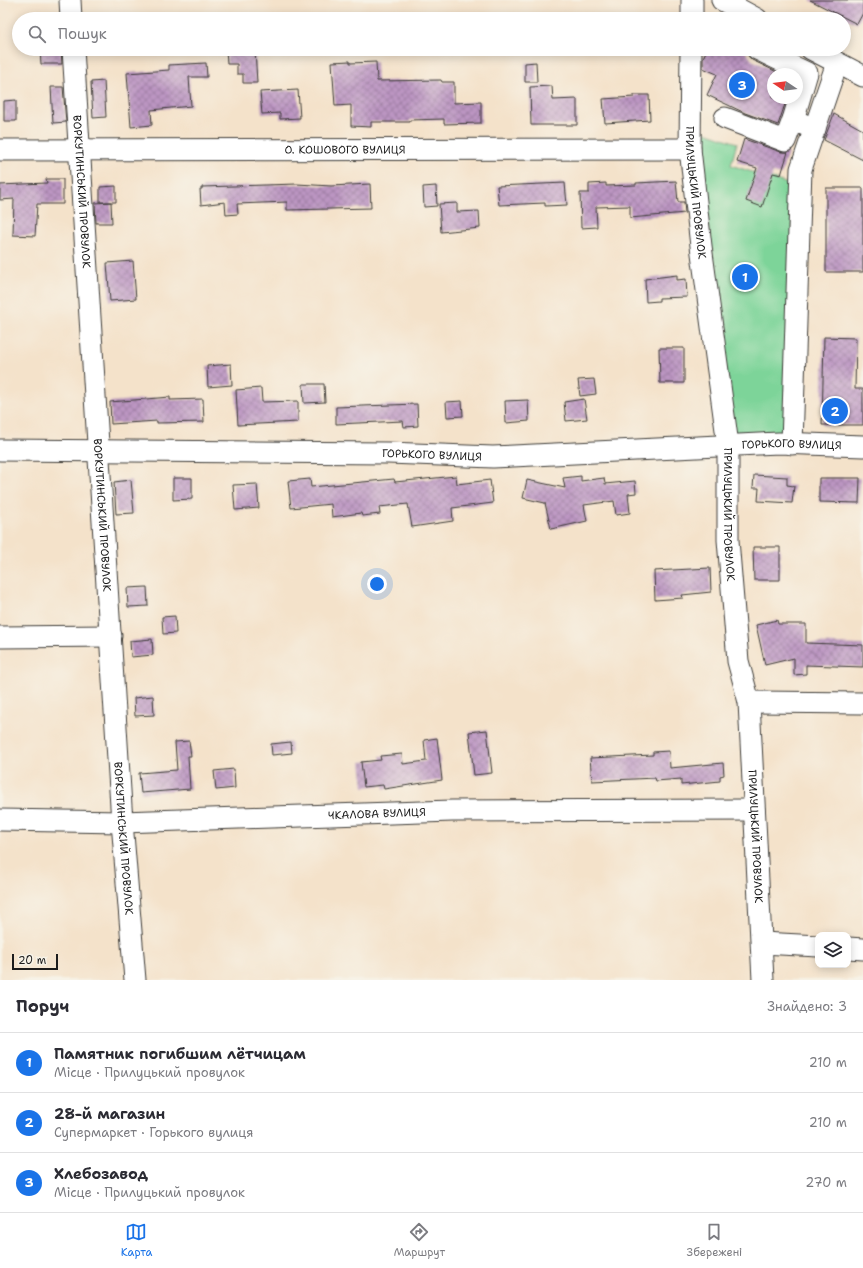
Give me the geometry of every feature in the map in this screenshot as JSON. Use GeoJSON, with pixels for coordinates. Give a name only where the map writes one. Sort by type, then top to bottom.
{"type":"FeatureCollection","features":[{"type":"Feature","properties":{"kind":"street"},"geometry":{"type":"LineString","coordinates":[[70,0],[71,12]]}},
{"type":"Feature","properties":{"kind":"street"},"geometry":{"type":"LineString","coordinates":[[692,0],[692,12]]}},
{"type":"Feature","properties":{"kind":"street"},"geometry":{"type":"LineString","coordinates":[[722,0],[744,12]]}},
{"type":"Feature","properties":{"kind":"street","name":"ВОРКУТИНСЬКИЙ ПРОВУЛОК"},"geometry":{"type":"LineString","coordinates":[[73,56],[78,151],[100,452],[122,822],[135,980]]}},
{"type":"Feature","properties":{"kind":"street","name":"ПРИЛУЦЬКИЙ ПРОВУЛОК"},"geometry":{"type":"LineString","coordinates":[[691,56],[690,149],[701,246],[728,445],[728,540],[738,661],[749,702],[763,980]]}},
{"type":"Feature","properties":{"kind":"street"},"geometry":{"type":"LineString","coordinates":[[725,118],[784,141],[793,120],[806,73],[771,56]]}},
{"type":"Feature","properties":{"kind":"street"},"geometry":{"type":"LineString","coordinates":[[824,56],[863,76]]}},
{"type":"Feature","properties":{"kind":"street"},"geometry":{"type":"LineString","coordinates":[[792,444],[801,169],[837,63]]}},
{"type":"Feature","properties":{"kind":"street"},"geometry":{"type":"LineString","coordinates":[[793,120],[815,129]]}},
{"type":"Feature","properties":{"kind":"street","name":"О. КОШОВОГО ВУЛИЦЯ"},"geometry":{"type":"LineString","coordinates":[[0,150],[690,149]]}},
{"type":"Feature","properties":{"kind":"street","name":"ГОРЬКОГО ВУЛИЦЯ"},"geometry":{"type":"LineString","coordinates":[[0,450],[100,452],[388,453],[494,457],[728,445],[792,444],[863,446]]}},
{"type":"Feature","properties":{"kind":"street"},"geometry":{"type":"LineString","coordinates":[[0,637],[111,636]]}},
{"type":"Feature","properties":{"kind":"street"},"geometry":{"type":"LineString","coordinates":[[749,702],[863,703]]}},
{"type":"Feature","properties":{"kind":"street","name":"ЧКАЛОВА ВУЛИЦЯ"},"geometry":{"type":"LineString","coordinates":[[0,820],[122,822],[452,811],[754,810]]}},
{"type":"Feature","properties":{"kind":"street"},"geometry":{"type":"LineString","coordinates":[[762,943],[815,946]]}},
{"type":"Feature","properties":{"kind":"street"},"geometry":{"type":"LineString","coordinates":[[851,948],[863,949]]}},
{"type":"Feature","properties":{"kind":"green space"},"geometry":{"type":"Polygon","coordinates":[[[697,129],[737,143],[731,165],[794,186],[787,434],[733,433],[697,129]]]}},
{"type":"Feature","properties":{"kind":"building"},"geometry":{"type":"Polygon","coordinates":[[[810,0],[863,0],[863,13],[857,24],[851,21],[851,12],[834,12],[810,0]]]}},
{"type":"Feature","properties":{"kind":"building"},"geometry":{"type":"Polygon","coordinates":[[[40,56],[61,56],[62,64],[41,64],[40,56]]]}},
{"type":"Feature","properties":{"kind":"building"},"geometry":{"type":"Polygon","coordinates":[[[226,56],[255,56],[257,83],[243,83],[243,74],[237,74],[237,64],[227,64],[226,56]]]}},
{"type":"Feature","properties":{"kind":"building"},"geometry":{"type":"Polygon","coordinates":[[[704,56],[749,56],[752,60],[769,68],[767,68],[767,104],[785,104],[778,125],[745,113],[707,95],[717,74],[703,68],[704,56]]]}},
{"type":"Feature","properties":{"kind":"building"},"geometry":{"type":"Polygon","coordinates":[[[350,61],[350,63],[376,62],[377,81],[441,80],[442,82],[454,82],[454,103],[481,102],[481,123],[444,124],[444,119],[410,120],[410,122],[371,122],[371,127],[351,126],[351,105],[335,106],[332,62],[350,61]]]}},
{"type":"Feature","properties":{"kind":"building"},"geometry":{"type":"Polygon","coordinates":[[[536,62],[537,82],[525,82],[525,63],[536,62]]]}},
{"type":"Feature","properties":{"kind":"building"},"geometry":{"type":"Polygon","coordinates":[[[206,63],[207,77],[189,77],[191,106],[151,110],[152,125],[131,127],[127,73],[169,70],[169,65],[206,63]]]}},
{"type":"Feature","properties":{"kind":"building"},"geometry":{"type":"Polygon","coordinates":[[[104,81],[106,117],[93,118],[91,82],[104,81]]]}},
{"type":"Feature","properties":{"kind":"building"},"geometry":{"type":"Polygon","coordinates":[[[552,86],[553,100],[577,99],[577,125],[531,125],[530,87],[552,86]]]}},
{"type":"Feature","properties":{"kind":"building"},"geometry":{"type":"Polygon","coordinates":[[[51,87],[63,87],[66,122],[53,123],[51,87]]]}},
{"type":"Feature","properties":{"kind":"building"},"geometry":{"type":"Polygon","coordinates":[[[298,90],[300,118],[280,119],[280,113],[262,114],[260,92],[298,90]]]}},
{"type":"Feature","properties":{"kind":"building"},"geometry":{"type":"Polygon","coordinates":[[[634,95],[649,95],[650,120],[605,123],[603,99],[634,97],[634,95]]]}},
{"type":"Feature","properties":{"kind":"building"},"geometry":{"type":"Polygon","coordinates":[[[16,100],[16,121],[4,121],[4,101],[16,100]]]}},
{"type":"Feature","properties":{"kind":"building"},"geometry":{"type":"Polygon","coordinates":[[[834,114],[863,130],[863,160],[824,140],[834,114]]]}},
{"type":"Feature","properties":{"kind":"building"},"geometry":{"type":"Polygon","coordinates":[[[744,139],[781,152],[788,152],[781,175],[773,173],[762,207],[746,201],[757,168],[737,162],[744,139]]]}},
{"type":"Feature","properties":{"kind":"building"},"geometry":{"type":"Polygon","coordinates":[[[46,179],[63,179],[63,204],[37,204],[35,236],[13,235],[14,199],[0,200],[0,185],[47,183],[46,179]]]}},
{"type":"Feature","properties":{"kind":"building"},"geometry":{"type":"Polygon","coordinates":[[[676,181],[678,202],[684,202],[685,213],[630,218],[630,206],[596,207],[597,227],[581,228],[580,193],[589,193],[589,184],[606,183],[606,186],[636,185],[636,183],[676,181]]]}},
{"type":"Feature","properties":{"kind":"building"},"geometry":{"type":"Polygon","coordinates":[[[565,183],[567,205],[545,206],[545,203],[499,205],[497,186],[565,183]]]}},
{"type":"Feature","properties":{"kind":"building"},"geometry":{"type":"Polygon","coordinates":[[[297,184],[331,186],[370,184],[371,208],[287,210],[287,202],[237,204],[238,214],[226,215],[225,202],[201,205],[200,189],[202,189],[202,187],[297,184]]]}},
{"type":"Feature","properties":{"kind":"building"},"geometry":{"type":"Polygon","coordinates":[[[116,186],[116,202],[100,202],[100,187],[116,186]]]}},
{"type":"Feature","properties":{"kind":"building"},"geometry":{"type":"Polygon","coordinates":[[[436,186],[437,206],[424,207],[423,187],[436,186]]]}},
{"type":"Feature","properties":{"kind":"building"},"geometry":{"type":"Polygon","coordinates":[[[826,188],[863,188],[863,272],[826,272],[826,188]]]}},
{"type":"Feature","properties":{"kind":"building"},"geometry":{"type":"Polygon","coordinates":[[[111,202],[112,223],[96,223],[95,203],[111,202]]]}},
{"type":"Feature","properties":{"kind":"building"},"geometry":{"type":"Polygon","coordinates":[[[457,203],[457,212],[479,211],[480,228],[441,232],[439,204],[457,203]]]}},
{"type":"Feature","properties":{"kind":"building"},"geometry":{"type":"Polygon","coordinates":[[[133,261],[136,299],[110,301],[107,263],[133,261]]]}},
{"type":"Feature","properties":{"kind":"building"},"geometry":{"type":"Polygon","coordinates":[[[677,275],[677,280],[686,279],[687,297],[659,298],[659,301],[646,302],[645,279],[677,275]]]}},
{"type":"Feature","properties":{"kind":"building"},"geometry":{"type":"Polygon","coordinates":[[[824,337],[856,338],[855,389],[863,389],[863,425],[822,425],[824,337]]]}},
{"type":"Feature","properties":{"kind":"building"},"geometry":{"type":"Polygon","coordinates":[[[659,348],[684,348],[684,383],[660,383],[659,348]]]}},
{"type":"Feature","properties":{"kind":"building"},"geometry":{"type":"Polygon","coordinates":[[[231,364],[232,385],[208,387],[207,366],[231,364]]]}},
{"type":"Feature","properties":{"kind":"building"},"geometry":{"type":"Polygon","coordinates":[[[594,379],[596,394],[580,396],[578,380],[594,379]]]}},
{"type":"Feature","properties":{"kind":"building"},"geometry":{"type":"Polygon","coordinates":[[[303,384],[324,384],[325,402],[304,403],[303,384]]]}},
{"type":"Feature","properties":{"kind":"building"},"geometry":{"type":"Polygon","coordinates":[[[261,388],[262,402],[298,401],[298,422],[238,425],[236,390],[261,388]]]}},
{"type":"Feature","properties":{"kind":"building"},"geometry":{"type":"Polygon","coordinates":[[[170,397],[170,400],[203,399],[204,422],[157,423],[157,421],[111,424],[110,402],[170,397]]]}},
{"type":"Feature","properties":{"kind":"building"},"geometry":{"type":"Polygon","coordinates":[[[584,399],[587,419],[566,421],[564,402],[584,399]]]}},
{"type":"Feature","properties":{"kind":"building"},"geometry":{"type":"Polygon","coordinates":[[[528,400],[529,421],[506,423],[505,401],[528,400]]]}},
{"type":"Feature","properties":{"kind":"building"},"geometry":{"type":"Polygon","coordinates":[[[462,401],[463,416],[447,417],[446,402],[462,401]]]}},
{"type":"Feature","properties":{"kind":"building"},"geometry":{"type":"Polygon","coordinates":[[[417,404],[418,426],[404,427],[403,421],[336,424],[336,407],[417,404]]]}},
{"type":"Feature","properties":{"kind":"building"},"geometry":{"type":"Polygon","coordinates":[[[754,475],[787,477],[787,485],[794,486],[792,503],[758,501],[759,488],[753,488],[754,475]]]}},
{"type":"Feature","properties":{"kind":"building"},"geometry":{"type":"Polygon","coordinates":[[[456,476],[457,484],[490,480],[493,503],[452,508],[453,521],[412,527],[408,504],[379,507],[380,514],[362,516],[361,513],[332,517],[331,504],[291,508],[288,481],[310,479],[311,487],[394,479],[395,482],[456,476]]]}},
{"type":"Feature","properties":{"kind":"building"},"geometry":{"type":"Polygon","coordinates":[[[581,476],[581,481],[604,478],[605,484],[635,481],[636,493],[628,494],[630,513],[616,515],[614,501],[584,505],[587,521],[551,529],[545,503],[523,498],[527,480],[565,488],[563,478],[581,476]]]}},
{"type":"Feature","properties":{"kind":"building"},"geometry":{"type":"Polygon","coordinates":[[[173,478],[192,478],[192,499],[173,500],[173,478]]]}},
{"type":"Feature","properties":{"kind":"building"},"geometry":{"type":"Polygon","coordinates":[[[819,478],[860,478],[859,503],[819,502],[819,478]]]}},
{"type":"Feature","properties":{"kind":"building"},"geometry":{"type":"Polygon","coordinates":[[[131,480],[134,513],[116,514],[114,482],[131,480]]]}},
{"type":"Feature","properties":{"kind":"building"},"geometry":{"type":"Polygon","coordinates":[[[257,484],[259,508],[235,510],[233,485],[257,484]]]}},
{"type":"Feature","properties":{"kind":"building"},"geometry":{"type":"Polygon","coordinates":[[[753,547],[780,547],[780,580],[754,580],[753,547]]]}},
{"type":"Feature","properties":{"kind":"building"},"geometry":{"type":"Polygon","coordinates":[[[710,568],[711,592],[682,595],[683,598],[655,600],[654,571],[710,568]]]}},
{"type":"Feature","properties":{"kind":"building"},"geometry":{"type":"Polygon","coordinates":[[[147,587],[148,606],[128,607],[127,588],[147,587]]]}},
{"type":"Feature","properties":{"kind":"building"},"geometry":{"type":"Polygon","coordinates":[[[175,616],[176,633],[163,634],[162,617],[175,616]]]}},
{"type":"Feature","properties":{"kind":"building"},"geometry":{"type":"Polygon","coordinates":[[[777,620],[778,624],[806,624],[806,643],[863,645],[863,667],[806,665],[806,674],[794,675],[794,658],[765,665],[756,625],[777,620]]]}},
{"type":"Feature","properties":{"kind":"building"},"geometry":{"type":"Polygon","coordinates":[[[152,639],[153,655],[131,657],[130,641],[152,639]]]}},
{"type":"Feature","properties":{"kind":"building"},"geometry":{"type":"Polygon","coordinates":[[[153,696],[154,715],[135,716],[134,698],[153,696]]]}},
{"type":"Feature","properties":{"kind":"building"},"geometry":{"type":"Polygon","coordinates":[[[487,730],[492,773],[474,775],[469,732],[487,730]]]}},
{"type":"Feature","properties":{"kind":"building"},"geometry":{"type":"Polygon","coordinates":[[[437,738],[442,780],[384,789],[383,785],[364,787],[361,762],[381,760],[380,756],[402,754],[403,764],[426,761],[424,740],[437,738]]]}},
{"type":"Feature","properties":{"kind":"building"},"geometry":{"type":"Polygon","coordinates":[[[189,741],[191,756],[188,756],[190,789],[141,793],[139,773],[177,770],[175,742],[189,741]]]}},
{"type":"Feature","properties":{"kind":"building"},"geometry":{"type":"Polygon","coordinates":[[[291,742],[292,753],[272,755],[271,744],[291,742]]]}},
{"type":"Feature","properties":{"kind":"building"},"geometry":{"type":"Polygon","coordinates":[[[669,751],[670,768],[723,763],[724,775],[720,776],[720,781],[681,785],[681,779],[656,781],[655,778],[592,781],[590,758],[653,755],[653,752],[669,751]]]}},
{"type":"Feature","properties":{"kind":"building"},"geometry":{"type":"Polygon","coordinates":[[[234,769],[235,788],[216,790],[214,771],[234,769]]]}},
{"type":"Feature","properties":{"kind":"place","name":"Хлебозавод"},"geometry":{"type":"Point","coordinates":[742,85]}},
{"type":"Feature","properties":{"kind":"place","name":"Памятник погибшим лётчицам"},"geometry":{"type":"Point","coordinates":[745,277]}},
{"type":"Feature","properties":{"kind":"place","name":"28-й магазин"},"geometry":{"type":"Point","coordinates":[835,411]}}]}
